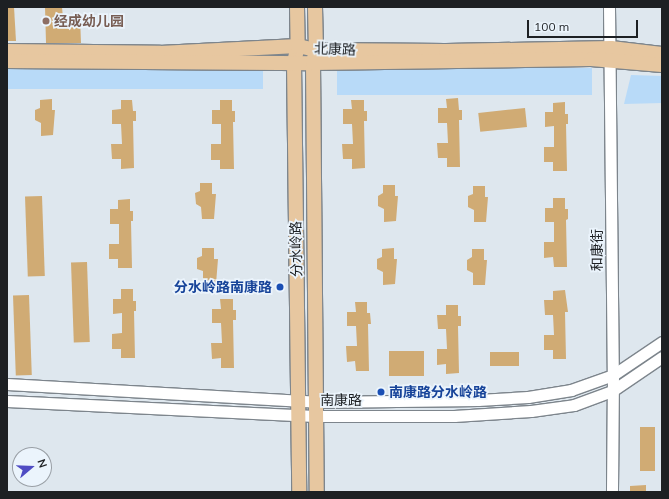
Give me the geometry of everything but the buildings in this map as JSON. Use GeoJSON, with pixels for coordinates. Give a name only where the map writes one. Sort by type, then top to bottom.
{"type":"FeatureCollection","features":[{"type":"Feature","properties":{"kind":"main road","name":"分水岭路"},"geometry":{"type":"LineString","coordinates":[[297,7],[298,46],[294,62],[299,492]]}},
{"type":"Feature","properties":{"kind":"main road","name":"分水岭路"},"geometry":{"type":"LineString","coordinates":[[315,7],[314,56],[317,492]]}},
{"type":"Feature","properties":{"kind":"main road","name":"北康路"},"geometry":{"type":"LineString","coordinates":[[7,51],[160,53],[298,46],[314,56]]}},
{"type":"Feature","properties":{"kind":"main road","name":"北康路"},"geometry":{"type":"LineString","coordinates":[[7,61],[294,62],[314,56],[446,51],[662,54]]}},
{"type":"Feature","properties":{"kind":"main road","name":"北康路"},"geometry":{"type":"LineString","coordinates":[[611,54],[662,65]]}},
{"type":"Feature","properties":{"kind":"street","name":"和康街"},"geometry":{"type":"LineString","coordinates":[[609,7],[611,54],[613,375],[612,492]]}},
{"type":"Feature","properties":{"kind":"street","name":"南康路"},"geometry":{"type":"LineString","coordinates":[[316,409],[528,397],[571,390],[613,375],[662,342]]}},
{"type":"Feature","properties":{"kind":"street","name":"南康路"},"geometry":{"type":"LineString","coordinates":[[7,384],[316,409],[454,416],[530,411],[574,404],[612,392],[662,357]]}},
{"type":"Feature","properties":{"kind":"street","name":"南康路"},"geometry":{"type":"LineString","coordinates":[[7,401],[298,407]]}},
{"type":"Feature","properties":{"kind":"shaded area"},"geometry":{"type":"Polygon","coordinates":[[[7,68],[263,68],[263,89],[7,89],[7,68]]]}},
{"type":"Feature","properties":{"kind":"shaded area"},"geometry":{"type":"Polygon","coordinates":[[[337,68],[592,68],[592,95],[337,95],[337,68]]]}},
{"type":"Feature","properties":{"kind":"shaded area"},"geometry":{"type":"Polygon","coordinates":[[[631,75],[662,76],[662,103],[624,104],[631,75]]]}},
{"type":"Feature","properties":{"kind":"place","name":"经成幼儿园"},"geometry":{"type":"Point","coordinates":[46,21]}},
{"type":"Feature","properties":{"kind":"place","name":"分水岭路南康路"},"geometry":{"type":"Point","coordinates":[280,287]}},
{"type":"Feature","properties":{"kind":"place","name":"南康路分水岭路"},"geometry":{"type":"Point","coordinates":[381,392]}}]}
